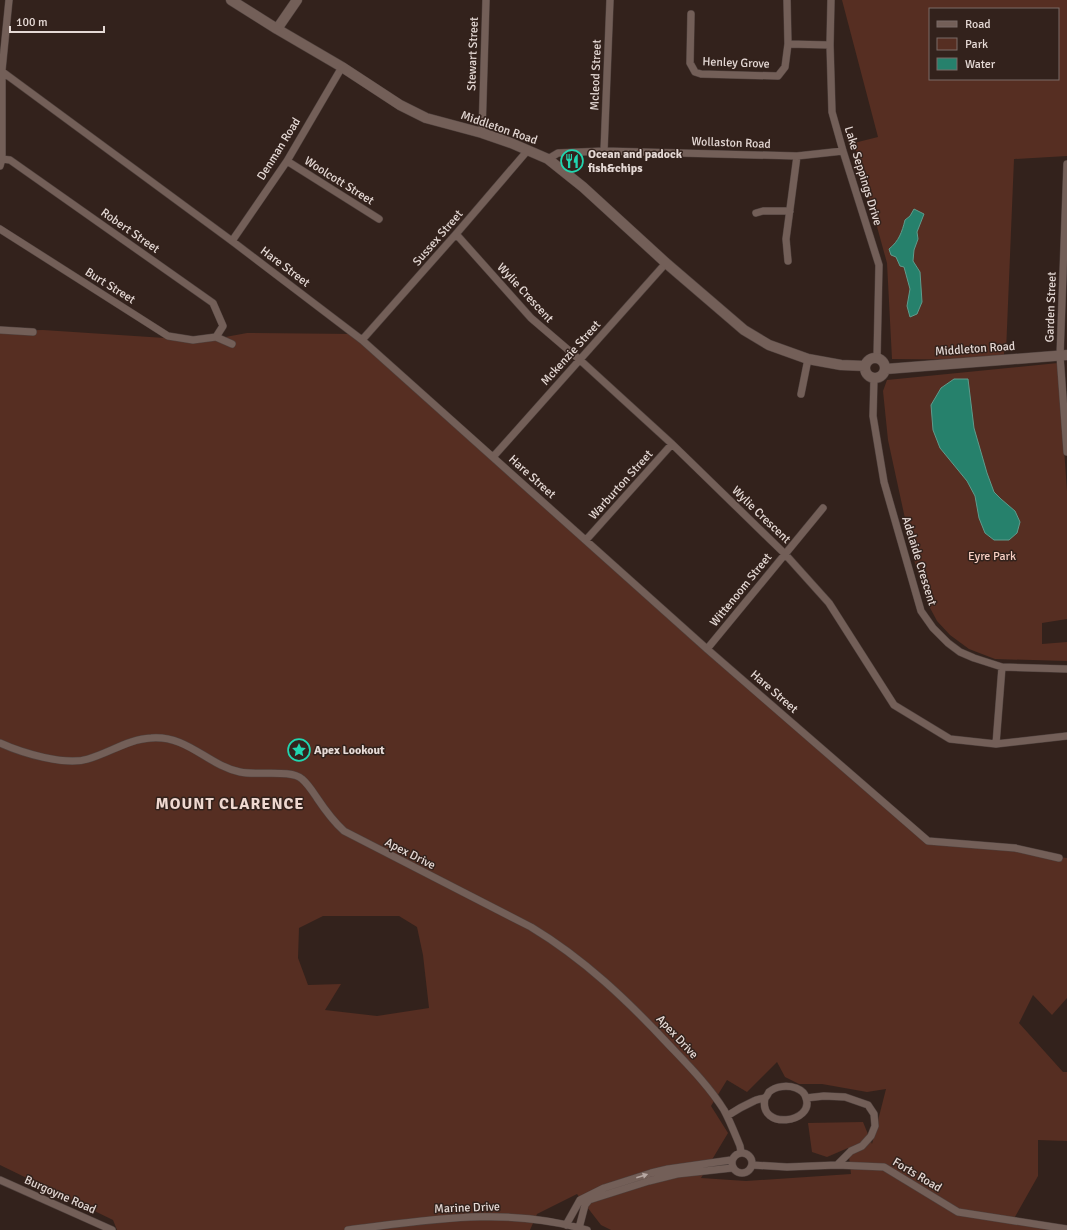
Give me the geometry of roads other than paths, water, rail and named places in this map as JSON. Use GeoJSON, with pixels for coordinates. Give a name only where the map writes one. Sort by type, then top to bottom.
{"type":"FeatureCollection","features":[{"type":"Feature","properties":{"kind":"main road","name":"Middleton Road"},"geometry":{"type":"LineString","coordinates":[[231,0],[342,67],[400,105],[426,118],[482,133],[548,159],[583,187],[666,263],[744,330],[769,345],[808,359],[841,365],[865,366]]}},
{"type":"Feature","properties":{"kind":"main road"},"geometry":{"type":"LineString","coordinates":[[277,29],[296,0]]}},
{"type":"Feature","properties":{"kind":"main road","name":"Middleton Road"},"geometry":{"type":"LineString","coordinates":[[886,369],[1064,355]]}},
{"type":"Feature","properties":{"kind":"main road"},"geometry":{"type":"LineString","coordinates":[[877,358],[884,362],[886,369],[882,376],[874,378],[867,374],[865,366],[869,359],[877,358]]}},
{"type":"Feature","properties":{"kind":"street"},"geometry":{"type":"LineString","coordinates":[[1,163],[1,70],[9,0]]}},
{"type":"Feature","properties":{"kind":"street","name":"Stewart Street"},"geometry":{"type":"LineString","coordinates":[[482,133],[486,0]]}},
{"type":"Feature","properties":{"kind":"street","name":"Mcleod Street"},"geometry":{"type":"LineString","coordinates":[[604,151],[610,0]]}},
{"type":"Feature","properties":{"kind":"street","name":"Henley Grove"},"geometry":{"type":"LineString","coordinates":[[691,14],[690,64],[695,72],[701,74],[778,76],[785,67],[788,44],[787,0]]}},
{"type":"Feature","properties":{"kind":"street","name":"Lake Seppings Drive"},"geometry":{"type":"LineString","coordinates":[[831,0],[830,45],[832,112],[842,151],[879,265],[877,358]]}},
{"type":"Feature","properties":{"kind":"street"},"geometry":{"type":"LineString","coordinates":[[788,44],[830,45]]}},
{"type":"Feature","properties":{"kind":"street","name":"Denman Road"},"geometry":{"type":"LineString","coordinates":[[232,241],[287,161],[342,67]]}},
{"type":"Feature","properties":{"kind":"street","name":"Hare Street"},"geometry":{"type":"LineString","coordinates":[[1,70],[232,241],[362,340],[707,649],[928,841],[1015,848],[1059,858]]}},
{"type":"Feature","properties":{"kind":"street","name":"Sussex Street"},"geometry":{"type":"LineString","coordinates":[[362,340],[528,150]]}},
{"type":"Feature","properties":{"kind":"street","name":"Wollaston Road"},"geometry":{"type":"LineString","coordinates":[[548,159],[558,153],[604,151],[798,156],[842,151]]}},
{"type":"Feature","properties":{"kind":"street"},"geometry":{"type":"LineString","coordinates":[[788,261],[786,239],[798,156]]}},
{"type":"Feature","properties":{"kind":"street","name":"Robert Street"},"geometry":{"type":"LineString","coordinates":[[1,163],[10,160],[213,303],[223,326],[216,337]]}},
{"type":"Feature","properties":{"kind":"street","name":"Woolcott Street"},"geometry":{"type":"LineString","coordinates":[[287,161],[379,219]]}},
{"type":"Feature","properties":{"kind":"street","name":"Garden Street"},"geometry":{"type":"LineString","coordinates":[[1067,164],[1064,355],[1067,452]]}},
{"type":"Feature","properties":{"kind":"street"},"geometry":{"type":"LineString","coordinates":[[756,213],[763,211],[790,211]]}},
{"type":"Feature","properties":{"kind":"street","name":"Burt Street"},"geometry":{"type":"LineString","coordinates":[[0,229],[168,336],[193,340],[216,337]]}},
{"type":"Feature","properties":{"kind":"street","name":"Wylie Crescent"},"geometry":{"type":"LineString","coordinates":[[456,234],[531,318],[580,360],[672,444],[785,554],[829,603],[894,705],[950,739],[996,744],[1067,736]]}},
{"type":"Feature","properties":{"kind":"street","name":"Mckenzie Street"},"geometry":{"type":"LineString","coordinates":[[493,457],[666,263]]}},
{"type":"Feature","properties":{"kind":"street"},"geometry":{"type":"LineString","coordinates":[[0,330],[33,332]]}},
{"type":"Feature","properties":{"kind":"street"},"geometry":{"type":"LineString","coordinates":[[216,337],[232,344]]}},
{"type":"Feature","properties":{"kind":"street"},"geometry":{"type":"LineString","coordinates":[[801,394],[808,359]]}},
{"type":"Feature","properties":{"kind":"street","name":"Adelaide Crescent"},"geometry":{"type":"LineString","coordinates":[[874,378],[873,416],[884,482],[921,611],[933,628],[948,643],[960,652],[974,658],[1002,667],[1067,669]]}},
{"type":"Feature","properties":{"kind":"street","name":"Warburton Street"},"geometry":{"type":"LineString","coordinates":[[586,540],[672,444]]}},
{"type":"Feature","properties":{"kind":"street","name":"Wittenoom Street"},"geometry":{"type":"LineString","coordinates":[[707,649],[823,508]]}},
{"type":"Feature","properties":{"kind":"street"},"geometry":{"type":"LineString","coordinates":[[996,744],[1002,667]]}},
{"type":"Feature","properties":{"kind":"street","name":"Apex Drive"},"geometry":{"type":"LineString","coordinates":[[0,743],[23,753],[56,760],[79,761],[94,758],[138,740],[150,738],[174,739],[233,770],[252,774],[295,775],[302,779],[310,788],[330,817],[344,831],[531,927],[555,942],[599,976],[639,1013],[692,1068],[727,1116],[740,1146],[741,1152]]}},
{"type":"Feature","properties":{"kind":"street"},"geometry":{"type":"LineString","coordinates":[[787,1086],[801,1090],[806,1098],[806,1107],[803,1113],[796,1117],[785,1120],[775,1118],[768,1114],[765,1107],[765,1098],[770,1091],[787,1086]]}},
{"type":"Feature","properties":{"kind":"street"},"geometry":{"type":"LineString","coordinates":[[806,1098],[824,1096],[845,1098],[868,1105],[874,1114],[875,1126],[872,1136],[862,1146],[852,1151],[837,1165]]}},
{"type":"Feature","properties":{"kind":"street"},"geometry":{"type":"LineString","coordinates":[[727,1116],[756,1100],[765,1098]]}},
{"type":"Feature","properties":{"kind":"street"},"geometry":{"type":"LineString","coordinates":[[579,1228],[585,1205],[589,1200],[618,1190],[662,1178],[697,1171],[732,1168],[739,1173],[747,1172],[752,1165],[750,1156],[741,1152],[733,1156],[731,1160],[732,1168]]}},
{"type":"Feature","properties":{"kind":"street"},"geometry":{"type":"LineString","coordinates":[[566,1225],[580,1200],[604,1188],[668,1169],[731,1160]]}},
{"type":"Feature","properties":{"kind":"street","name":"Forts Road"},"geometry":{"type":"LineString","coordinates":[[752,1165],[788,1167],[837,1165],[884,1167],[958,1212],[1067,1229]]}},
{"type":"Feature","properties":{"kind":"street","name":"Burgoyne Road"},"geometry":{"type":"LineString","coordinates":[[0,1180],[112,1230]]}},
{"type":"Feature","properties":{"kind":"street","name":"Marine Drive"},"geometry":{"type":"LineString","coordinates":[[348,1230],[456,1217],[498,1216],[537,1219],[587,1230]]}},
{"type":"Feature","properties":{"kind":"water"},"geometry":{"type":"Polygon","coordinates":[[[914,209],[924,214],[917,232],[918,239],[914,250],[913,261],[920,272],[922,302],[917,314],[910,317],[907,306],[910,289],[904,267],[900,266],[896,257],[891,255],[889,249],[898,239],[905,220],[910,216],[914,209]]]}},
{"type":"Feature","properties":{"kind":"water"},"geometry":{"type":"Polygon","coordinates":[[[954,379],[968,379],[974,428],[987,473],[994,492],[1015,511],[1020,522],[1017,533],[1009,540],[994,540],[985,533],[979,518],[975,496],[967,481],[940,448],[933,430],[931,405],[941,388],[954,379]]]}},
{"type":"Feature","properties":{"kind":"place","name":"Ocean and padock fish&chips"},"geometry":{"type":"Point","coordinates":[572,161]}},
{"type":"Feature","properties":{"kind":"place","name":"Apex Lookout"},"geometry":{"type":"Point","coordinates":[299,750]}},
{"type":"Feature","properties":{"kind":"district","name":"MOUNT CLARENCE"},"geometry":{"type":"Point","coordinates":[230,804]}},
{"type":"Feature","properties":{"kind":"park label","name":"Eyre Park"},"geometry":{"type":"Point","coordinates":[992,556]}}]}
